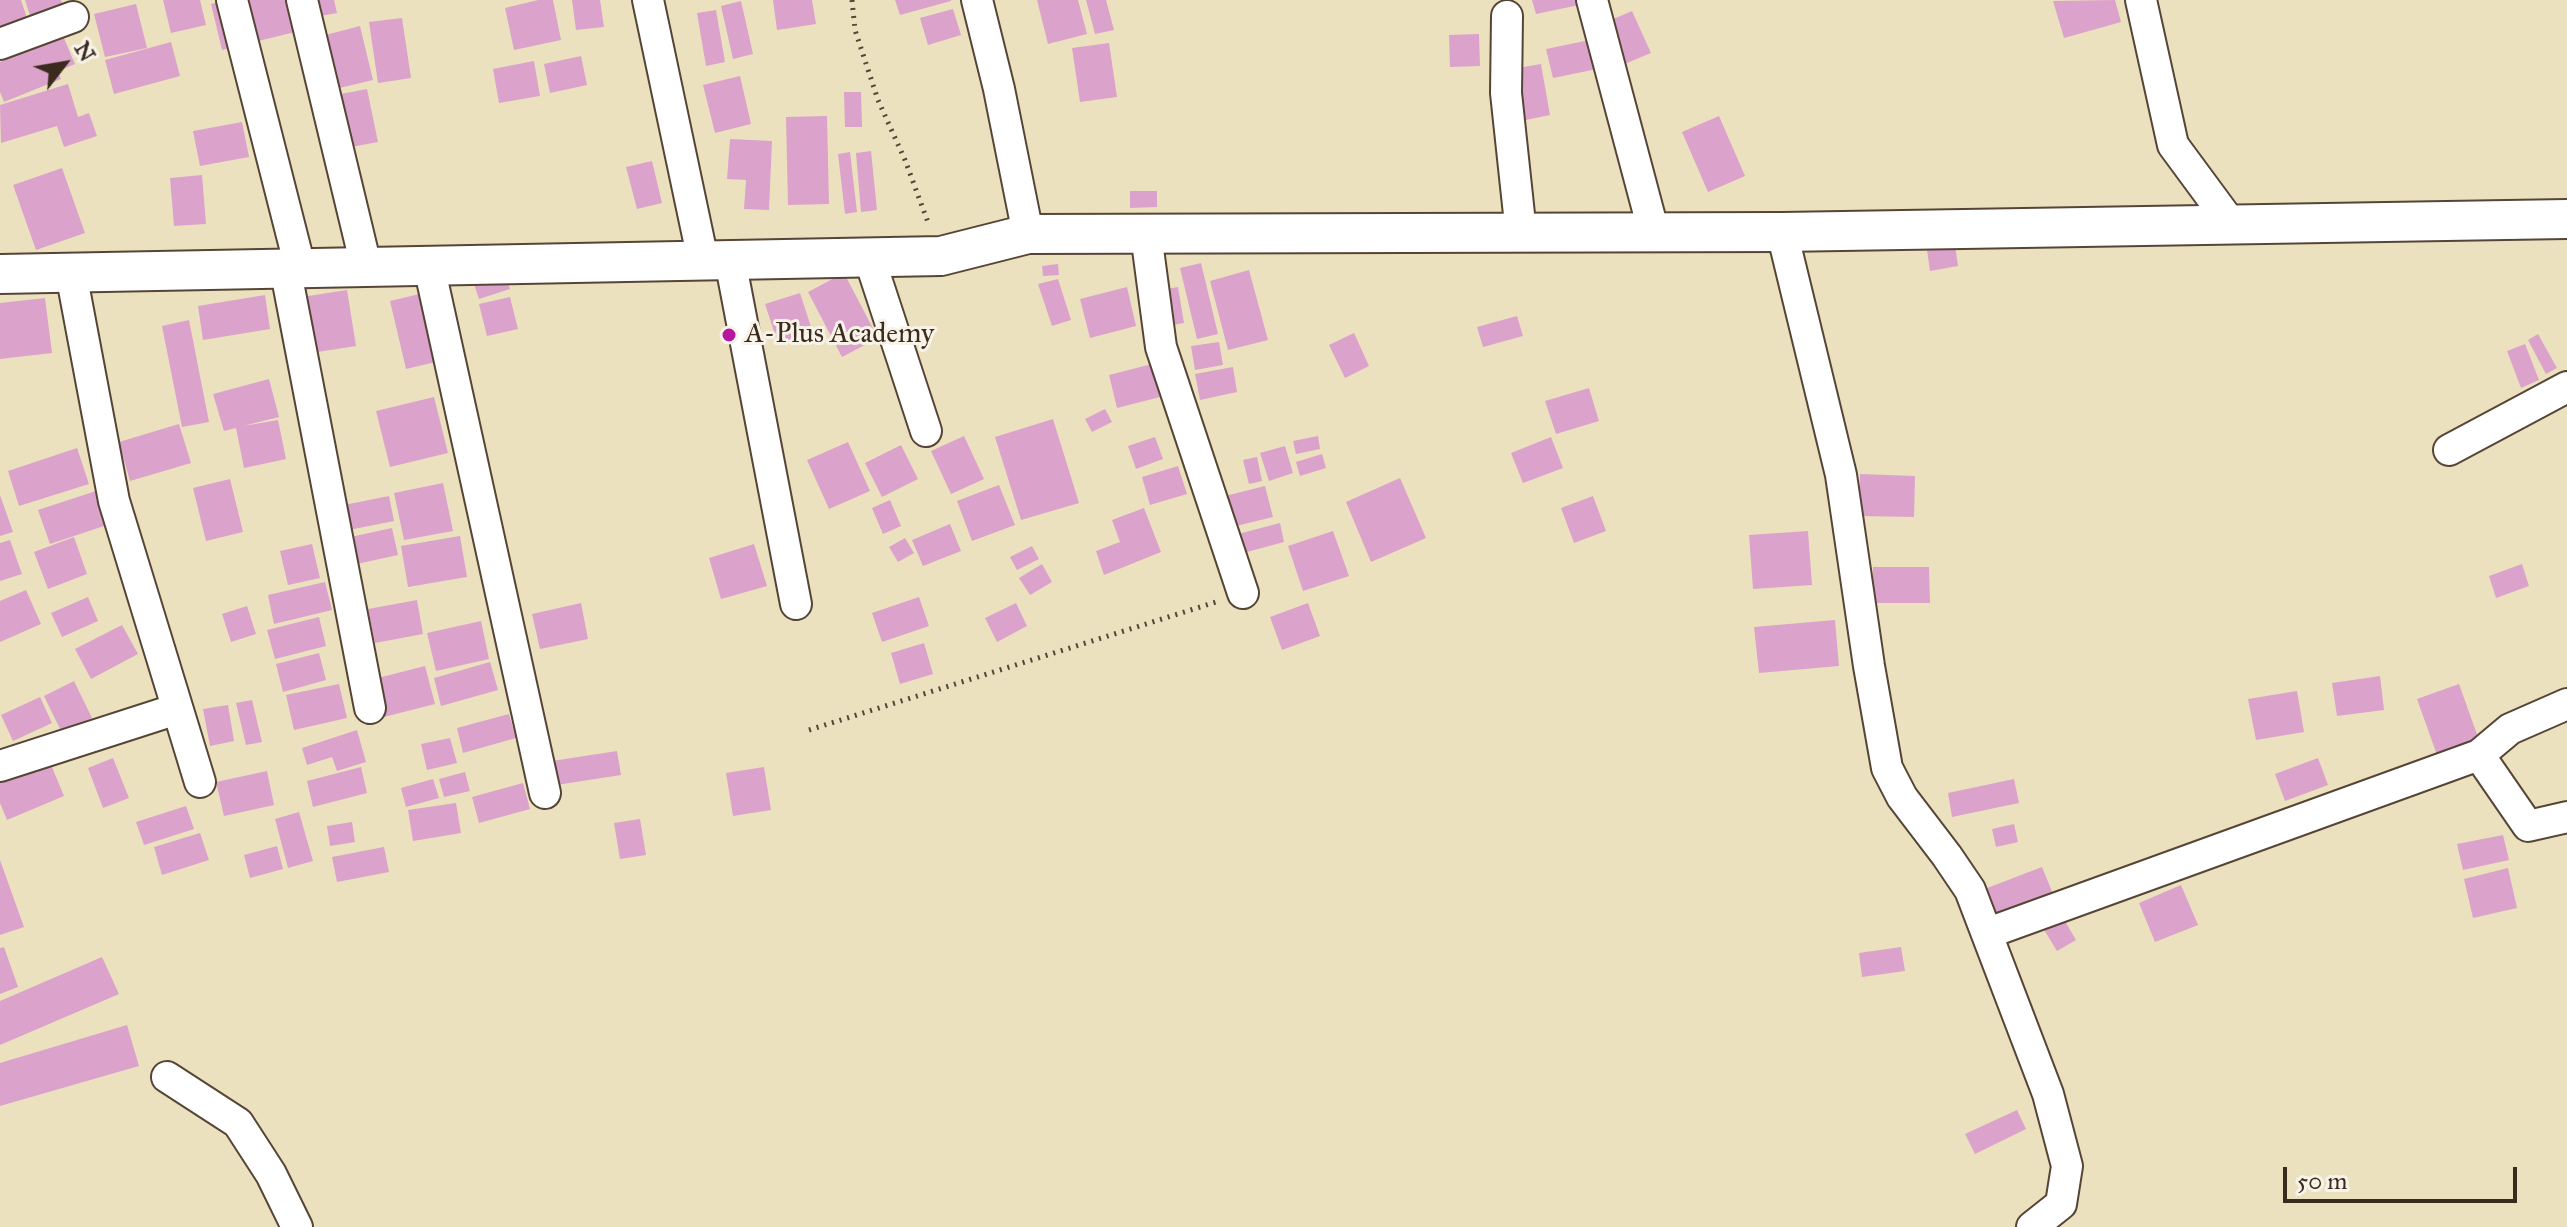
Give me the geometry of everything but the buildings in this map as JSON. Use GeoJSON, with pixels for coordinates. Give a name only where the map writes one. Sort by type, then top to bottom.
{"type":"FeatureCollection","features":[{"type":"Feature","properties":{"kind":"street"},"geometry":{"type":"LineString","coordinates":[[232,0],[293,267],[370,708]]}},
{"type":"Feature","properties":{"kind":"street"},"geometry":{"type":"LineString","coordinates":[[302,0],[366,266]]}},
{"type":"Feature","properties":{"kind":"street"},"geometry":{"type":"LineString","coordinates":[[648,0],[717,260],[796,604]]}},
{"type":"Feature","properties":{"kind":"street"},"geometry":{"type":"LineString","coordinates":[[977,0],[999,89],[1028,234]]}},
{"type":"Feature","properties":{"kind":"street"},"geometry":{"type":"LineString","coordinates":[[1592,0],[1654,233]]}},
{"type":"Feature","properties":{"kind":"street"},"geometry":{"type":"LineString","coordinates":[[2141,0],[2173,145],[2232,225]]}},
{"type":"Feature","properties":{"kind":"street"},"geometry":{"type":"LineString","coordinates":[[1507,16],[1506,93],[1521,233]]}},
{"type":"Feature","properties":{"kind":"street"},"geometry":{"type":"LineString","coordinates":[[0,44],[73,17]]}},
{"type":"Feature","properties":{"kind":"street"},"geometry":{"type":"LineString","coordinates":[[0,274],[941,256],[1028,234],[1782,232],[2567,219]]}},
{"type":"Feature","properties":{"kind":"street"},"geometry":{"type":"LineString","coordinates":[[1782,232],[1841,475],[1887,768],[1902,797],[1970,890],[2048,1094],[2067,1166],[2061,1204],[2032,1227]]}},
{"type":"Feature","properties":{"kind":"street"},"geometry":{"type":"LineString","coordinates":[[1146,234],[1161,347],[1243,593]]}},
{"type":"Feature","properties":{"kind":"street"},"geometry":{"type":"LineString","coordinates":[[869,257],[926,431]]}},
{"type":"Feature","properties":{"kind":"street"},"geometry":{"type":"LineString","coordinates":[[429,266],[545,793]]}},
{"type":"Feature","properties":{"kind":"street"},"geometry":{"type":"LineString","coordinates":[[71,273],[114,501],[200,782]]}},
{"type":"Feature","properties":{"kind":"street"},"geometry":{"type":"LineString","coordinates":[[2449,450],[2567,387]]}},
{"type":"Feature","properties":{"kind":"street"},"geometry":{"type":"LineString","coordinates":[[1988,933],[2479,755],[2510,729],[2567,704]]}},
{"type":"Feature","properties":{"kind":"street"},"geometry":{"type":"LineString","coordinates":[[0,766],[177,709]]}},
{"type":"Feature","properties":{"kind":"street"},"geometry":{"type":"LineString","coordinates":[[2479,755],[2528,826],[2567,817]]}},
{"type":"Feature","properties":{"kind":"street"},"geometry":{"type":"LineString","coordinates":[[167,1077],[238,1123],[271,1174],[297,1227]]}},
{"type":"Feature","properties":{"kind":"path"},"geometry":{"type":"LineString","coordinates":[[852,0],[855,30],[878,100],[905,160],[941,256]]}},
{"type":"Feature","properties":{"kind":"path"},"geometry":{"type":"LineString","coordinates":[[809,730],[1243,593]]}},
{"type":"Feature","properties":{"kind":"place","name":"A-Plus Academy"},"geometry":{"type":"Point","coordinates":[729,335]}}]}
